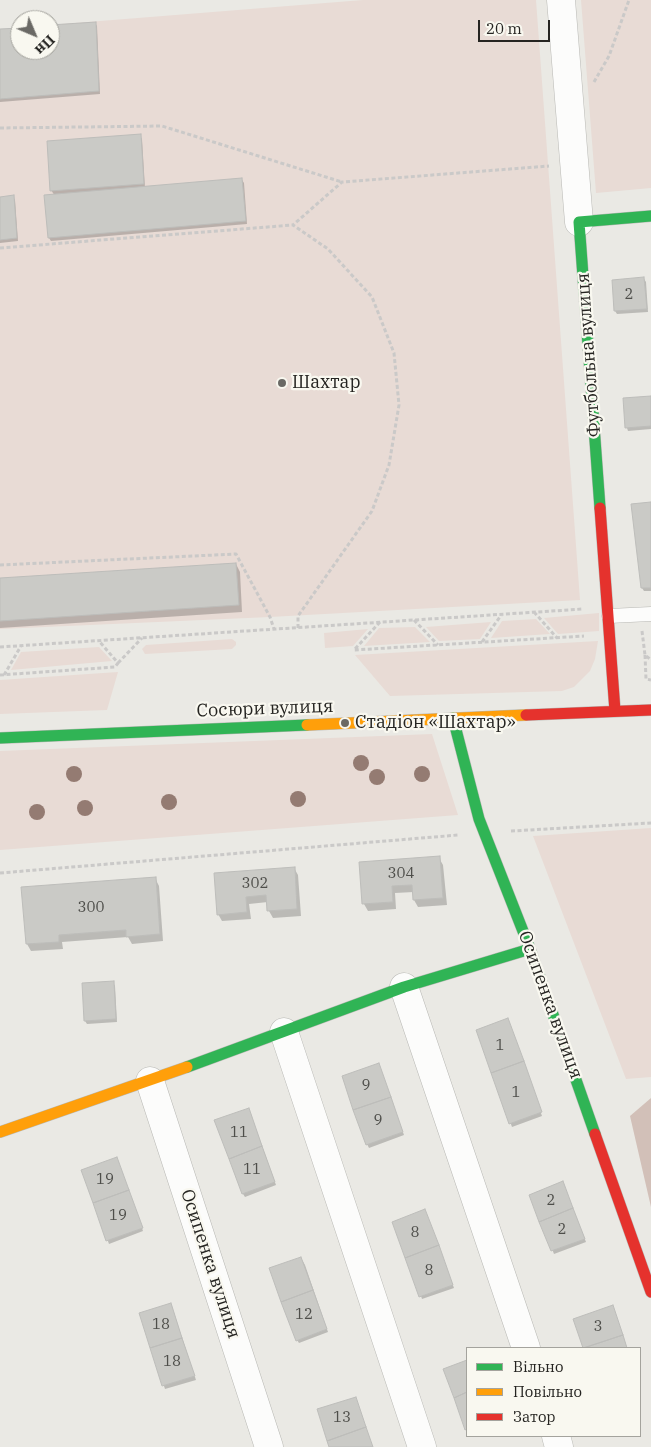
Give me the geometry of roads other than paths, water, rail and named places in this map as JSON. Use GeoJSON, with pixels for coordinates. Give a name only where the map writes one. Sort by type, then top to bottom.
{"type":"FeatureCollection","features":[{"type":"Feature","properties":{"kind":"main road"},"geometry":{"type":"LineString","coordinates":[[579,222],[651,216]]}},
{"type":"Feature","properties":{"kind":"main road","name":"Футбольна вулиця"},"geometry":{"type":"LineString","coordinates":[[579,222],[615,711]]}},
{"type":"Feature","properties":{"kind":"main road","name":"Сосюри вулиця"},"geometry":{"type":"LineString","coordinates":[[0,738],[651,710]]}},
{"type":"Feature","properties":{"kind":"main road","name":"Осипенка вулиця"},"geometry":{"type":"LineString","coordinates":[[453,718],[479,819],[530,948],[651,1292]]}},
{"type":"Feature","properties":{"kind":"main road"},"geometry":{"type":"LineString","coordinates":[[0,1132],[150,1081],[404,987],[530,948]]}},
{"type":"Feature","properties":{"kind":"street","name":"Футбольна вулиця"},"geometry":{"type":"LineString","coordinates":[[562,0],[579,222]]}},
{"type":"Feature","properties":{"kind":"street"},"geometry":{"type":"LineString","coordinates":[[404,987],[526,1347]]}},
{"type":"Feature","properties":{"kind":"street"},"geometry":{"type":"LineString","coordinates":[[284,1032],[422,1447]]}},
{"type":"Feature","properties":{"kind":"street","name":"Осипенка вулиця"},"geometry":{"type":"LineString","coordinates":[[150,1081],[269,1447]]}},
{"type":"Feature","properties":{"kind":"lane"},"geometry":{"type":"LineString","coordinates":[[609,611],[646,614]]}},
{"type":"Feature","properties":{"kind":"place","name":"Шахтар"},"geometry":{"type":"Point","coordinates":[282,383]}},
{"type":"Feature","properties":{"kind":"place","name":"Стадіон «Шахтар»"},"geometry":{"type":"Point","coordinates":[345,723]}}]}
